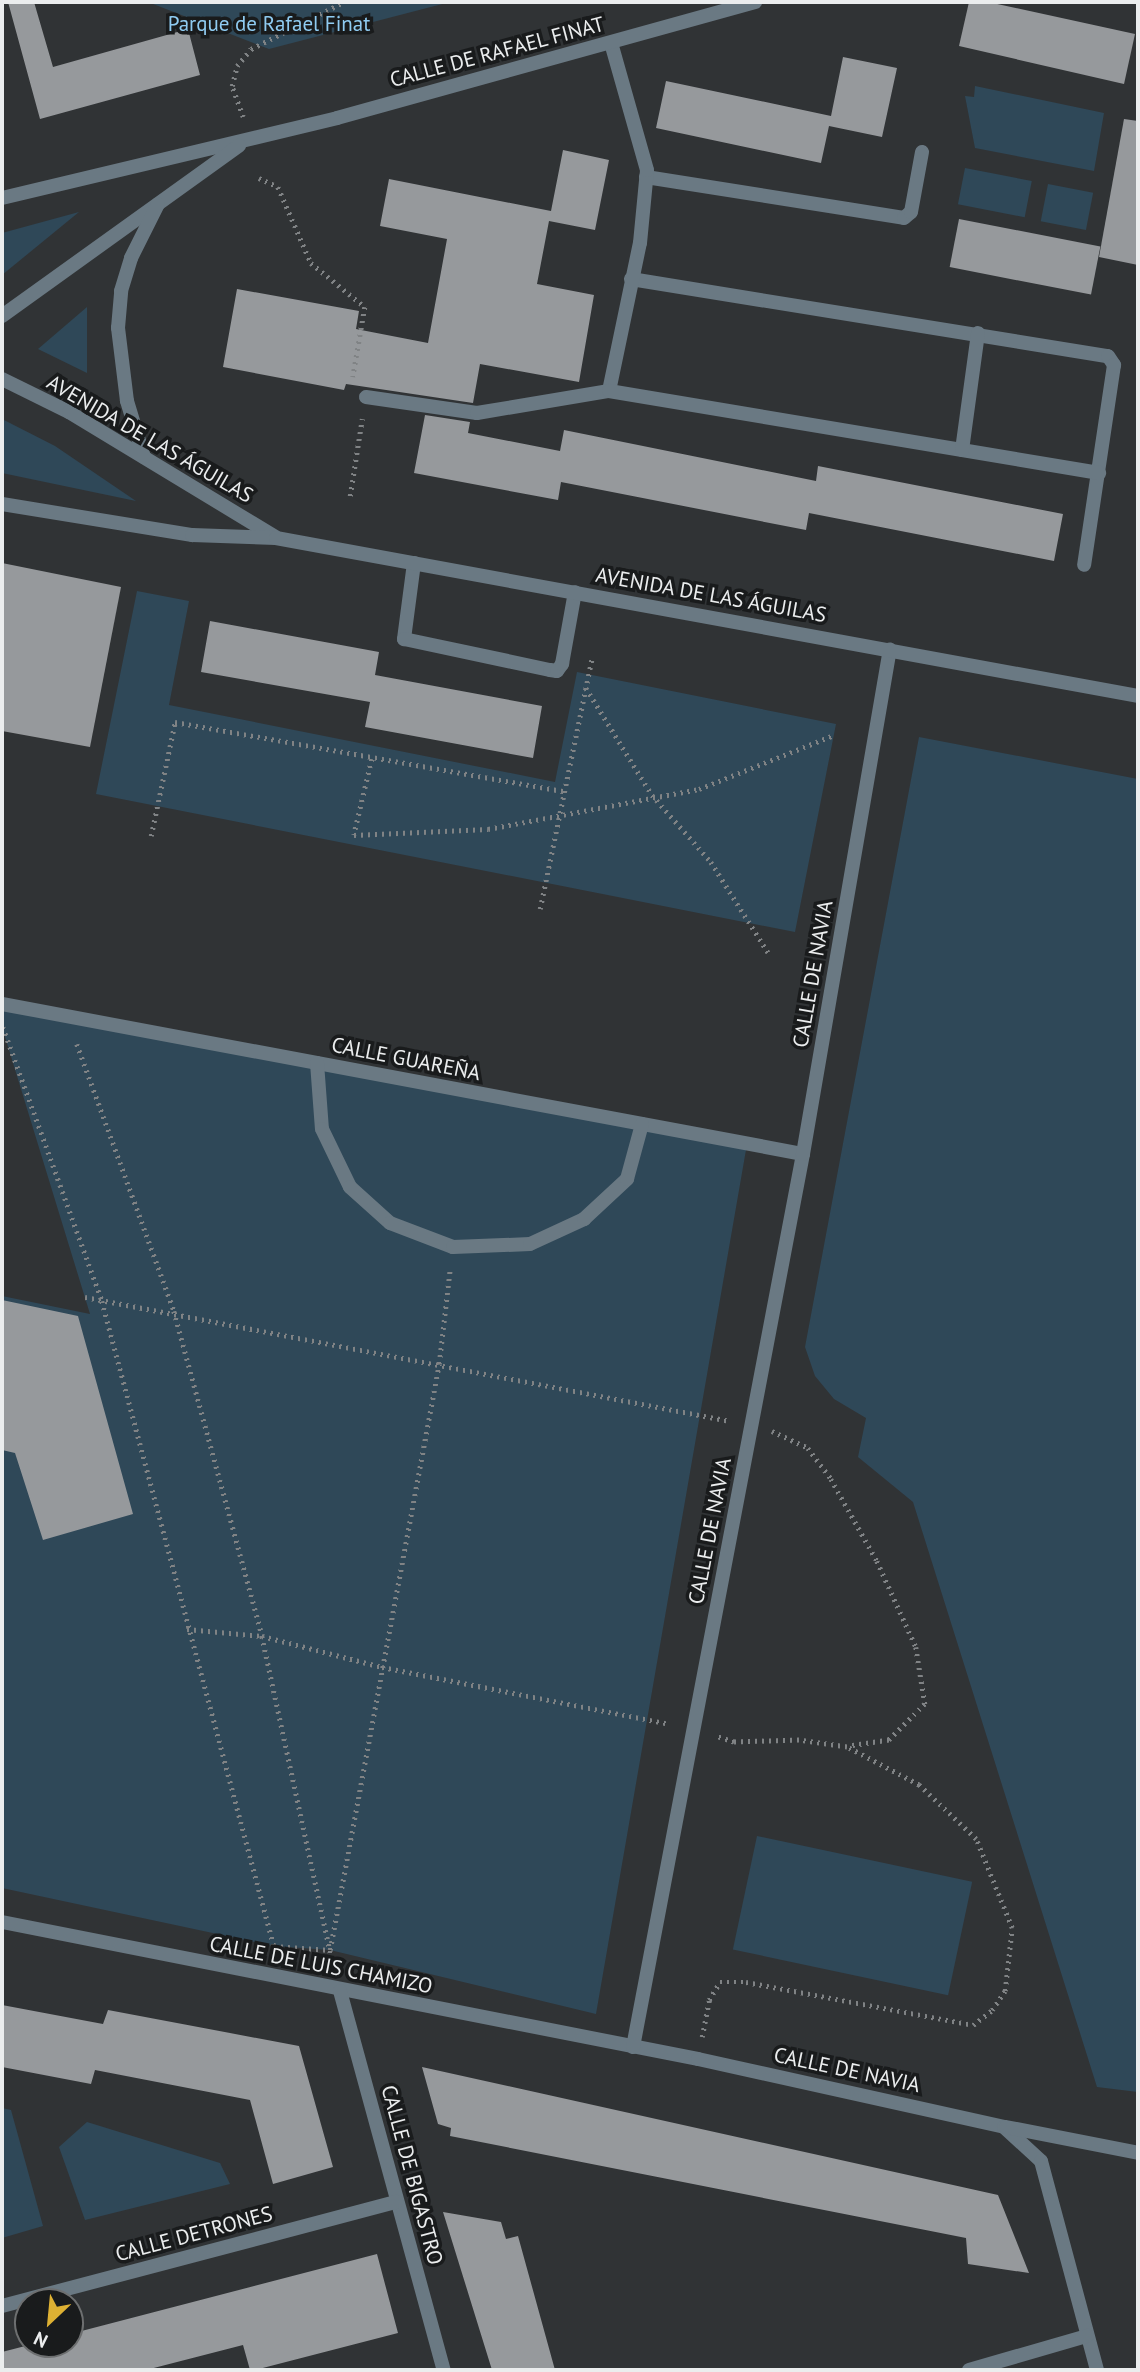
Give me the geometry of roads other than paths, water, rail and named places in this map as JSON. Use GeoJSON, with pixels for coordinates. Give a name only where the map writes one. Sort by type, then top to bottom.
{"type":"FeatureCollection","features":[{"type":"Feature","properties":{"kind":"street","name":"CALLE DE RAFAEL FINAT"},"geometry":{"type":"LineString","coordinates":[[2,198],[249,139],[755,2]]}},
{"type":"Feature","properties":{"kind":"street"},"geometry":{"type":"LineString","coordinates":[[609,391],[631,279],[646,177],[611,43]]}},
{"type":"Feature","properties":{"kind":"street","name":"CALLE DE RAFAEL FINAT"},"geometry":{"type":"LineString","coordinates":[[2,316],[162,197],[249,139]]}},
{"type":"Feature","properties":{"kind":"street"},"geometry":{"type":"LineString","coordinates":[[646,177],[904,218],[911,212],[922,152]]}},
{"type":"Feature","properties":{"kind":"street","name":"CALLE DE RAFAEL FINAT"},"geometry":{"type":"LineString","coordinates":[[144,457],[127,401],[118,328],[121,291],[131,258],[162,197]]}},
{"type":"Feature","properties":{"kind":"street"},"geometry":{"type":"LineString","coordinates":[[631,279],[1108,356],[1115,365],[1084,565]]}},
{"type":"Feature","properties":{"kind":"street"},"geometry":{"type":"LineString","coordinates":[[962,450],[978,333]]}},
{"type":"Feature","properties":{"kind":"street","name":"AVENIDA DE LAS ÁGUILAS"},"geometry":{"type":"LineString","coordinates":[[2,379],[144,457],[276,538]]}},
{"type":"Feature","properties":{"kind":"street"},"geometry":{"type":"LineString","coordinates":[[366,397],[477,413],[609,391],[1099,473]]}},
{"type":"Feature","properties":{"kind":"street","name":"AVENIDA DE LAS ÁGUILAS"},"geometry":{"type":"LineString","coordinates":[[2,504],[192,535],[276,538],[1138,696]]}},
{"type":"Feature","properties":{"kind":"street"},"geometry":{"type":"LineString","coordinates":[[414,562],[404,639],[557,671],[562,664],[575,592]]}},
{"type":"Feature","properties":{"kind":"street","name":"CALLE DE NAVIA"},"geometry":{"type":"LineString","coordinates":[[890,649],[803,1154],[633,2047],[1138,2153]]}},
{"type":"Feature","properties":{"kind":"street","name":"CALLE GUAREÑA"},"geometry":{"type":"LineString","coordinates":[[2,1004],[803,1154]]}},
{"type":"Feature","properties":{"kind":"street"},"geometry":{"type":"LineString","coordinates":[[317,1063],[322,1129],[350,1187],[390,1223],[453,1247],[530,1244],[584,1219],[627,1179],[642,1124]]}},
{"type":"Feature","properties":{"kind":"street","name":"CALLE DE LUIS CHAMIZO"},"geometry":{"type":"LineString","coordinates":[[2,1922],[633,2047]]}},
{"type":"Feature","properties":{"kind":"street","name":"CALLE DE BIGASTRO"},"geometry":{"type":"LineString","coordinates":[[340,1991],[444,2370]]}},
{"type":"Feature","properties":{"kind":"street"},"geometry":{"type":"LineString","coordinates":[[1004,2127],[1041,2161],[1097,2370]]}},
{"type":"Feature","properties":{"kind":"street","name":"CALLE DETRONES"},"geometry":{"type":"LineString","coordinates":[[2,2306],[397,2202]]}},
{"type":"Feature","properties":{"kind":"street"},"geometry":{"type":"LineString","coordinates":[[969,2370],[1087,2336]]}},
{"type":"Feature","properties":{"kind":"park label","name":"Parque de Rafael Finat"},"geometry":{"type":"Point","coordinates":[269,24]}}]}
